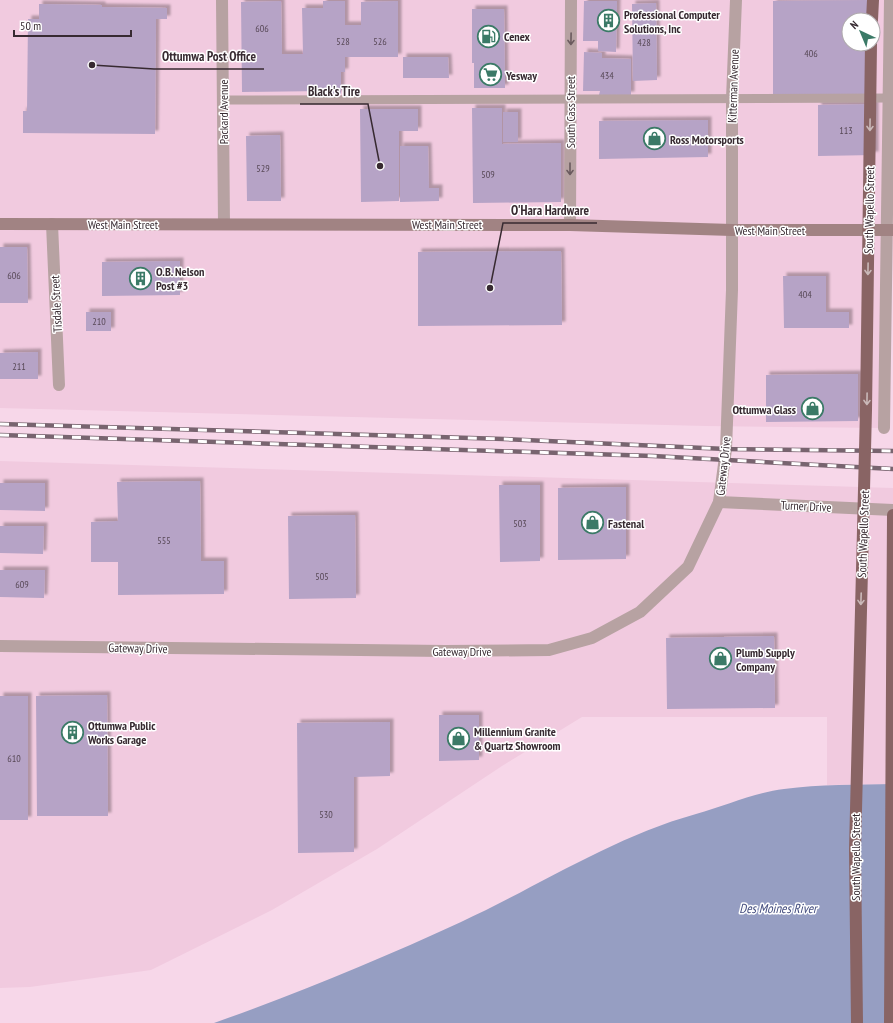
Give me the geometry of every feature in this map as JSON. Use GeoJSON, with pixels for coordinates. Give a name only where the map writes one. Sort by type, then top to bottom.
{"type":"FeatureCollection","features":[{"type":"Feature","properties":{"kind":"highway"},"geometry":{"type":"LineString","coordinates":[[872,12],[873,0]]}},
{"type":"Feature","properties":{"kind":"highway","name":"South Wapello Street"},"geometry":{"type":"LineString","coordinates":[[857,1023],[854,850],[866,410],[872,52]]}},
{"type":"Feature","properties":{"kind":"highway"},"geometry":{"type":"LineString","coordinates":[[890,1023],[893,515]]}},
{"type":"Feature","properties":{"kind":"main road","name":"West Main Street"},"geometry":{"type":"LineString","coordinates":[[0,224],[570,224],[732,230],[890,230]]}},
{"type":"Feature","properties":{"kind":"street","name":"Packard Avenue"},"geometry":{"type":"LineString","coordinates":[[222,0],[224,224]]}},
{"type":"Feature","properties":{"kind":"street","name":"South Cass Street"},"geometry":{"type":"LineString","coordinates":[[570,224],[571,0]]}},
{"type":"Feature","properties":{"kind":"street","name":"Kitterman Avenue"},"geometry":{"type":"LineString","coordinates":[[729,364],[732,290],[732,99],[736,0]]}},
{"type":"Feature","properties":{"kind":"street","name":"South Wapello Street"},"geometry":{"type":"LineString","coordinates":[[884,428],[890,230],[890,0]]}},
{"type":"Feature","properties":{"kind":"street","name":"Tisdale Street"},"geometry":{"type":"LineString","coordinates":[[52,224],[60,385]]}},
{"type":"Feature","properties":{"kind":"street","name":"Gateway Drive"},"geometry":{"type":"LineString","coordinates":[[0,646],[445,651],[549,650],[592,638],[640,612],[688,567],[719,502],[726,448],[729,364]]}},
{"type":"Feature","properties":{"kind":"street","name":"Turner Drive"},"geometry":{"type":"LineString","coordinates":[[719,502],[893,510]]}},
{"type":"Feature","properties":{"kind":"lane"},"geometry":{"type":"LineString","coordinates":[[224,100],[889,98]]}},
{"type":"Feature","properties":{"kind":"shaded area"},"geometry":{"type":"Polygon","coordinates":[[[0,0],[890,0],[884,428],[706,426],[0,408],[0,0]]]}},
{"type":"Feature","properties":{"kind":"shaded area"},"geometry":{"type":"Polygon","coordinates":[[[0,461],[893,488],[893,784],[827,785],[827,717],[582,717],[502,766],[377,849],[272,910],[151,970],[30,987],[0,988],[0,461]]]}},
{"type":"Feature","properties":{"kind":"water","name":"Des Moines River"},"geometry":{"type":"Polygon","coordinates":[[[893,784],[893,1023],[214,1023],[308,988],[400,949],[490,908],[606,849],[665,824],[750,797],[784,789],[811,786],[893,784]]]}},
{"type":"Feature","properties":{"kind":"building"},"geometry":{"type":"Polygon","coordinates":[[[870,0],[870,12],[841,12],[841,52],[870,52],[871,94],[773,95],[773,1],[870,0]]]}},
{"type":"Feature","properties":{"kind":"building"},"geometry":{"type":"Polygon","coordinates":[[[281,1],[282,54],[303,54],[302,8],[323,8],[323,1],[345,1],[345,25],[361,25],[361,2],[398,1],[398,57],[345,57],[345,72],[341,72],[341,94],[324,94],[324,91],[242,92],[241,2],[281,1]]]}},
{"type":"Feature","properties":{"kind":"building","name":"Professional Computer Solutions, Inc"},"geometry":{"type":"Polygon","coordinates":[[[584,1],[617,1],[616,52],[598,51],[598,41],[583,41],[584,1]]]}},
{"type":"Feature","properties":{"kind":"building"},"geometry":{"type":"Polygon","coordinates":[[[656,3],[657,80],[633,81],[632,4],[656,3]]]}},
{"type":"Feature","properties":{"kind":"building"},"geometry":{"type":"Polygon","coordinates":[[[39,4],[167,8],[167,19],[156,19],[155,134],[23,133],[23,111],[27,111],[28,19],[39,19],[39,4]]]}},
{"type":"Feature","properties":{"kind":"building","name":"Cenex"},"geometry":{"type":"Polygon","coordinates":[[[472,9],[504,9],[505,88],[474,88],[474,63],[472,63],[472,9]]]}},
{"type":"Feature","properties":{"kind":"building"},"geometry":{"type":"Polygon","coordinates":[[[584,52],[602,53],[602,58],[631,59],[631,95],[599,95],[600,91],[583,91],[584,52]]]}},
{"type":"Feature","properties":{"kind":"building"},"geometry":{"type":"Polygon","coordinates":[[[403,57],[448,57],[449,78],[403,78],[403,57]]]}},
{"type":"Feature","properties":{"kind":"building"},"geometry":{"type":"Polygon","coordinates":[[[875,104],[875,155],[818,156],[818,105],[875,104]]]}},
{"type":"Feature","properties":{"kind":"building"},"geometry":{"type":"Polygon","coordinates":[[[472,108],[502,108],[502,144],[561,143],[561,202],[473,203],[472,108]]]}},
{"type":"Feature","properties":{"kind":"building"},"geometry":{"type":"Polygon","coordinates":[[[360,109],[418,109],[418,131],[399,131],[399,201],[361,202],[360,109]]]}},
{"type":"Feature","properties":{"kind":"building"},"geometry":{"type":"Polygon","coordinates":[[[503,112],[518,112],[518,142],[503,142],[503,112]]]}},
{"type":"Feature","properties":{"kind":"building","name":"Ross Motorsports"},"geometry":{"type":"Polygon","coordinates":[[[708,120],[708,157],[599,159],[599,121],[708,120]]]}},
{"type":"Feature","properties":{"kind":"building"},"geometry":{"type":"Polygon","coordinates":[[[280,135],[281,201],[247,201],[246,136],[280,135]]]}},
{"type":"Feature","properties":{"kind":"building"},"geometry":{"type":"Polygon","coordinates":[[[400,146],[428,146],[429,188],[439,188],[439,201],[400,202],[400,146]]]}},
{"type":"Feature","properties":{"kind":"building"},"geometry":{"type":"Polygon","coordinates":[[[0,247],[27,247],[28,303],[0,303],[0,247]]]}},
{"type":"Feature","properties":{"kind":"building"},"geometry":{"type":"Polygon","coordinates":[[[561,251],[562,325],[418,326],[418,252],[561,251]]]}},
{"type":"Feature","properties":{"kind":"building","name":"O.B. Nelson Post #3"},"geometry":{"type":"Polygon","coordinates":[[[180,261],[180,295],[102,296],[102,262],[180,261]]]}},
{"type":"Feature","properties":{"kind":"building"},"geometry":{"type":"Polygon","coordinates":[[[783,276],[826,276],[826,312],[849,312],[849,328],[784,328],[783,276]]]}},
{"type":"Feature","properties":{"kind":"building"},"geometry":{"type":"Polygon","coordinates":[[[86,312],[111,312],[111,331],[86,331],[86,312]]]}},
{"type":"Feature","properties":{"kind":"building"},"geometry":{"type":"Polygon","coordinates":[[[38,352],[38,379],[0,379],[0,353],[38,352]]]}},
{"type":"Feature","properties":{"kind":"building","name":"Ottumwa Glass"},"geometry":{"type":"Polygon","coordinates":[[[858,374],[858,421],[766,422],[766,375],[858,374]]]}},
{"type":"Feature","properties":{"kind":"building"},"geometry":{"type":"Polygon","coordinates":[[[200,481],[201,561],[224,561],[224,594],[118,595],[118,562],[91,562],[91,522],[118,521],[117,482],[200,481]]]}},
{"type":"Feature","properties":{"kind":"building"},"geometry":{"type":"Polygon","coordinates":[[[0,483],[45,483],[45,511],[0,510],[0,483]]]}},
{"type":"Feature","properties":{"kind":"building"},"geometry":{"type":"Polygon","coordinates":[[[499,485],[540,485],[540,561],[500,562],[499,485]]]}},
{"type":"Feature","properties":{"kind":"building","name":"Fastenal"},"geometry":{"type":"Polygon","coordinates":[[[626,487],[626,559],[558,560],[558,488],[626,487]]]}},
{"type":"Feature","properties":{"kind":"building"},"geometry":{"type":"Polygon","coordinates":[[[355,515],[356,598],[289,599],[288,516],[355,515]]]}},
{"type":"Feature","properties":{"kind":"building"},"geometry":{"type":"Polygon","coordinates":[[[0,526],[44,526],[43,554],[0,553],[0,526]]]}},
{"type":"Feature","properties":{"kind":"building"},"geometry":{"type":"Polygon","coordinates":[[[0,570],[45,570],[44,598],[0,597],[0,570]]]}},
{"type":"Feature","properties":{"kind":"building","name":"Plumb Supply Company"},"geometry":{"type":"Polygon","coordinates":[[[774,636],[775,708],[667,709],[666,638],[774,636]]]}},
{"type":"Feature","properties":{"kind":"building","name":"Ottumwa Public Works Garage"},"geometry":{"type":"Polygon","coordinates":[[[107,695],[108,816],[37,816],[36,696],[107,695]]]}},
{"type":"Feature","properties":{"kind":"building"},"geometry":{"type":"Polygon","coordinates":[[[0,696],[28,696],[28,820],[0,820],[0,696]]]}},
{"type":"Feature","properties":{"kind":"building","name":"Millennium Granite & Quartz Showroom"},"geometry":{"type":"Polygon","coordinates":[[[439,715],[479,715],[479,760],[439,761],[439,715]]]}},
{"type":"Feature","properties":{"kind":"building"},"geometry":{"type":"Polygon","coordinates":[[[390,722],[390,776],[354,777],[354,852],[298,853],[297,723],[390,722]]]}},
{"type":"Feature","properties":{"kind":"railway"},"geometry":{"type":"LineString","coordinates":[[0,424],[504,439],[726,449],[893,451]]}},
{"type":"Feature","properties":{"kind":"railway"},"geometry":{"type":"LineString","coordinates":[[0,435],[653,456],[893,469]]}},
{"type":"Feature","properties":{"kind":"place","name":"Professional Computer Solutions, Inc"},"geometry":{"type":"Point","coordinates":[608,21]}},
{"type":"Feature","properties":{"kind":"place","name":"Cenex"},"geometry":{"type":"Point","coordinates":[488,36]}},
{"type":"Feature","properties":{"kind":"place","name":"Ottumwa Post Office"},"geometry":{"type":"Point","coordinates":[92,65]}},
{"type":"Feature","properties":{"kind":"place","name":"Yesway"},"geometry":{"type":"Point","coordinates":[490,75]}},
{"type":"Feature","properties":{"kind":"place","name":"Ross Motorsports"},"geometry":{"type":"Point","coordinates":[654,139]}},
{"type":"Feature","properties":{"kind":"place","name":"Black's Tire"},"geometry":{"type":"Point","coordinates":[380,166]}},
{"type":"Feature","properties":{"kind":"place","name":"O.B. Nelson Post #3"},"geometry":{"type":"Point","coordinates":[141,278]}},
{"type":"Feature","properties":{"kind":"place","name":"O'Hara Hardware"},"geometry":{"type":"Point","coordinates":[490,288]}},
{"type":"Feature","properties":{"kind":"place","name":"Ottumwa Glass"},"geometry":{"type":"Point","coordinates":[812,409]}},
{"type":"Feature","properties":{"kind":"place","name":"Fastenal"},"geometry":{"type":"Point","coordinates":[592,523]}},
{"type":"Feature","properties":{"kind":"place","name":"Plumb Supply Company"},"geometry":{"type":"Point","coordinates":[720,659]}},
{"type":"Feature","properties":{"kind":"place","name":"Ottumwa Public Works Garage"},"geometry":{"type":"Point","coordinates":[72,732]}},
{"type":"Feature","properties":{"kind":"place","name":"Millennium Granite & Quartz Showroom"},"geometry":{"type":"Point","coordinates":[459,738]}}]}
